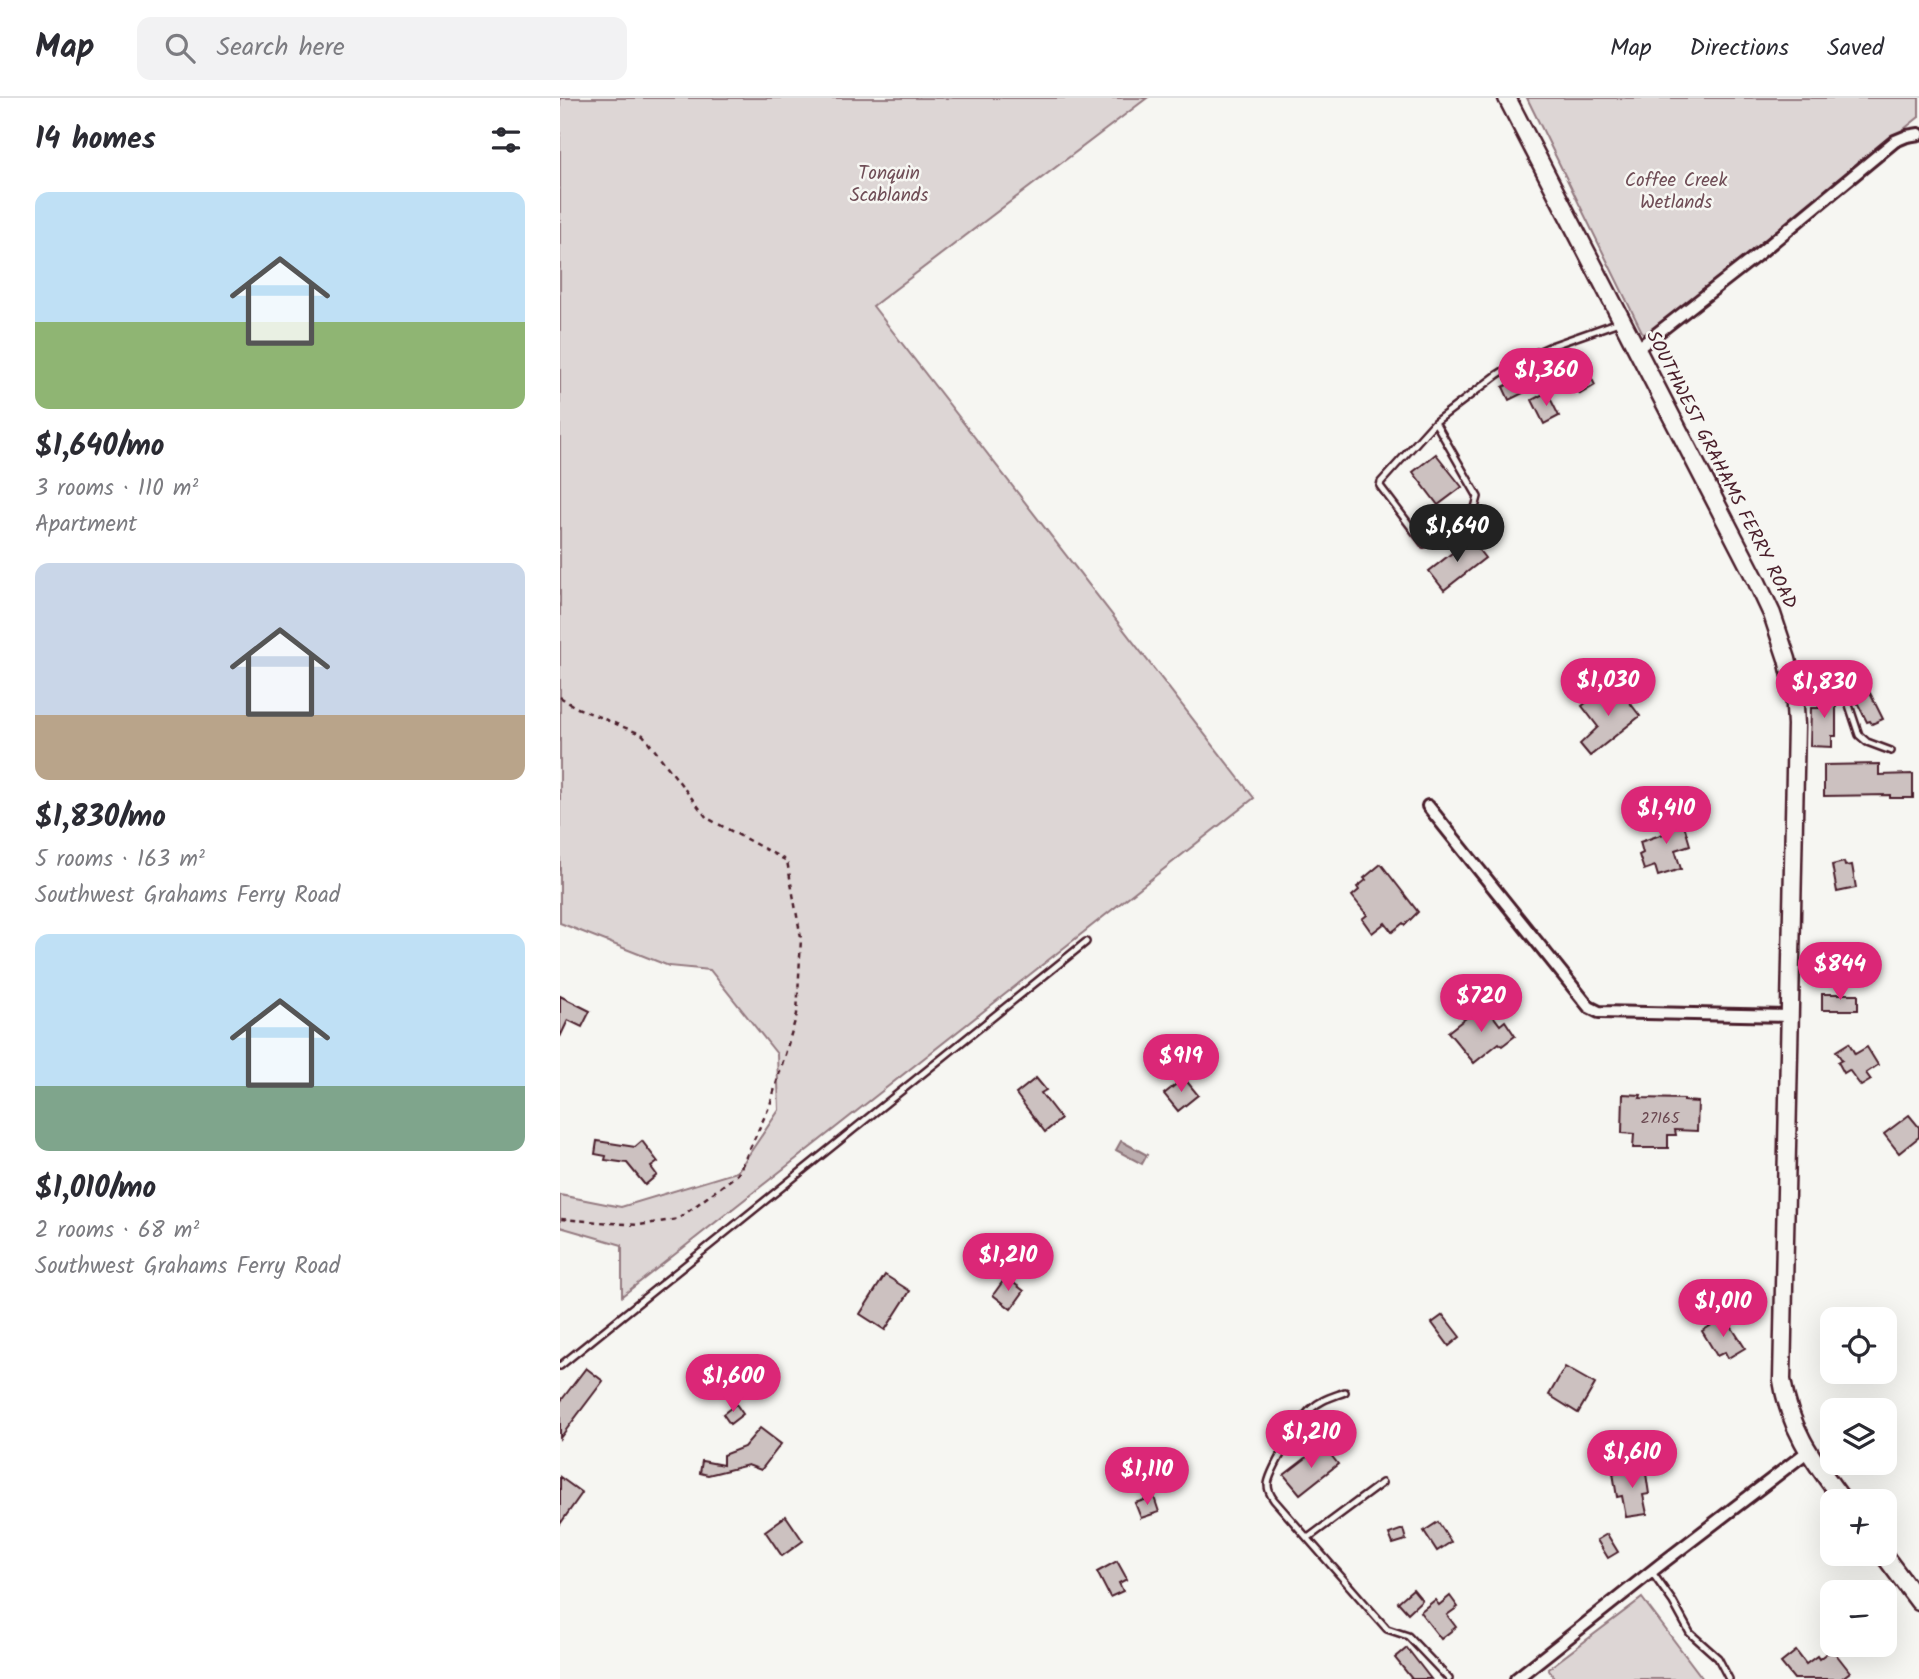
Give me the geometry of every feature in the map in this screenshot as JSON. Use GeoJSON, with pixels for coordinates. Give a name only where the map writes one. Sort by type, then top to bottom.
{"type":"FeatureCollection","features":[{"type":"Feature","properties":{"kind":"main road","name":"SOUTHWEST GRAHAMS FERRY ROAD"},"geometry":{"type":"LineString","coordinates":[[1507,98],[1757,582],[1779,631],[1792,682],[1797,763],[1782,1380],[1789,1415],[1807,1451],[1835,1489]]}},
{"type":"Feature","properties":{"kind":"main road"},"geometry":{"type":"LineString","coordinates":[[1892,1566],[1919,1602]]}},
{"type":"Feature","properties":{"kind":"street"},"geometry":{"type":"LineString","coordinates":[[1637,349],[1746,264],[1895,141],[1907,135],[1919,134]]}},
{"type":"Feature","properties":{"kind":"street"},"geometry":{"type":"LineString","coordinates":[[1428,806],[1589,1007],[1599,1012],[1789,1016]]}},
{"type":"Feature","properties":{"kind":"street"},"geometry":{"type":"LineString","coordinates":[[1516,1679],[1807,1451]]}},
{"type":"Feature","properties":{"kind":"lane"},"geometry":{"type":"LineString","coordinates":[[1435,422],[1478,501],[1475,508],[1424,544],[1380,486],[1381,482],[1435,422],[1497,375],[1522,359],[1551,346],[1622,321]]}},
{"type":"Feature","properties":{"kind":"lane"},"geometry":{"type":"LineString","coordinates":[[1792,682],[1835,677],[1840,681],[1859,735],[1867,742],[1891,751]]}},
{"type":"Feature","properties":{"kind":"lane"},"geometry":{"type":"LineString","coordinates":[[560,1366],[1086,942]]}},
{"type":"Feature","properties":{"kind":"lane"},"geometry":{"type":"LineString","coordinates":[[1345,1392],[1321,1401],[1309,1411],[1271,1475],[1268,1485],[1273,1500],[1387,1629],[1408,1636],[1449,1679]]}},
{"type":"Feature","properties":{"kind":"lane"},"geometry":{"type":"LineString","coordinates":[[1308,1538],[1382,1483]]}},
{"type":"Feature","properties":{"kind":"lane"},"geometry":{"type":"LineString","coordinates":[[1651,1571],[1673,1602],[1690,1633],[1718,1658],[1729,1679]]}},
{"type":"Feature","properties":{"kind":"path"},"geometry":{"type":"LineString","coordinates":[[560,697],[575,707],[643,735],[707,818],[787,861],[800,937],[797,1014],[770,1105],[738,1174],[678,1219],[639,1225],[560,1219]]}},
{"type":"Feature","properties":{"kind":"green space","name":"Tonquin Scablands"},"geometry":{"type":"Polygon","coordinates":[[[560,98],[1147,98],[873,306],[1254,798],[622,1296],[622,1245],[560,1227],[560,1195],[621,1207],[737,1172],[779,1110],[777,1054],[710,970],[669,966],[560,923],[560,98]]]}},
{"type":"Feature","properties":{"kind":"green space","name":"Coffee Creek Wetlands"},"geometry":{"type":"Polygon","coordinates":[[[1527,98],[1919,98],[1919,117],[1644,336],[1527,98]]]}},
{"type":"Feature","properties":{"kind":"green space"},"geometry":{"type":"Polygon","coordinates":[[[1642,1598],[1703,1679],[1555,1679],[1548,1669],[1642,1598]]]}},
{"type":"Feature","properties":{"kind":"shaded area"},"geometry":{"type":"Polygon","coordinates":[[[1121,1141],[1147,1155],[1142,1164],[1116,1150],[1121,1141]]]}},
{"type":"Feature","properties":{"kind":"building"},"geometry":{"type":"Polygon","coordinates":[[[1585,365],[1595,385],[1580,394],[1569,374],[1585,365]]]}},
{"type":"Feature","properties":{"kind":"building"},"geometry":{"type":"Polygon","coordinates":[[[1520,378],[1527,391],[1509,400],[1503,387],[1520,378]]]}},
{"type":"Feature","properties":{"kind":"building"},"geometry":{"type":"Polygon","coordinates":[[[1547,392],[1559,416],[1544,424],[1532,400],[1547,392]]]}},
{"type":"Feature","properties":{"kind":"building"},"geometry":{"type":"Polygon","coordinates":[[[1436,454],[1462,487],[1438,505],[1413,472],[1436,454]]]}},
{"type":"Feature","properties":{"kind":"building"},"geometry":{"type":"Polygon","coordinates":[[[1470,539],[1485,558],[1444,590],[1429,571],[1470,539]]]}},
{"type":"Feature","properties":{"kind":"building"},"geometry":{"type":"Polygon","coordinates":[[[1606,687],[1614,695],[1620,690],[1640,716],[1590,756],[1580,744],[1598,727],[1582,706],[1606,687]]]}},
{"type":"Feature","properties":{"kind":"building"},"geometry":{"type":"Polygon","coordinates":[[[1867,687],[1883,719],[1872,724],[1867,722],[1853,694],[1867,687]]]}},
{"type":"Feature","properties":{"kind":"building"},"geometry":{"type":"Polygon","coordinates":[[[1819,688],[1831,688],[1832,704],[1836,702],[1836,736],[1832,736],[1832,747],[1810,746],[1811,708],[1819,708],[1819,688]]]}},
{"type":"Feature","properties":{"kind":"building"},"geometry":{"type":"Polygon","coordinates":[[[1879,764],[1879,775],[1913,774],[1913,798],[1890,798],[1890,795],[1824,796],[1824,765],[1879,764]]]}},
{"type":"Feature","properties":{"kind":"building"},"geometry":{"type":"Polygon","coordinates":[[[1679,808],[1690,845],[1675,850],[1681,869],[1658,876],[1655,866],[1644,870],[1639,855],[1643,853],[1640,842],[1669,832],[1663,813],[1679,808]]]}},
{"type":"Feature","properties":{"kind":"building"},"geometry":{"type":"Polygon","coordinates":[[[1844,862],[1845,866],[1852,865],[1856,888],[1837,892],[1832,865],[1844,862]]]}},
{"type":"Feature","properties":{"kind":"building"},"geometry":{"type":"Polygon","coordinates":[[[1381,864],[1418,912],[1405,925],[1403,923],[1392,932],[1385,923],[1372,933],[1362,919],[1367,915],[1352,896],[1359,890],[1357,887],[1366,880],[1364,878],[1381,864]]]}},
{"type":"Feature","properties":{"kind":"building"},"geometry":{"type":"Polygon","coordinates":[[[1822,994],[1858,994],[1858,1010],[1822,1010],[1822,994]]]}},
{"type":"Feature","properties":{"kind":"building"},"geometry":{"type":"Polygon","coordinates":[[[560,996],[590,1011],[582,1027],[568,1020],[560,1037],[560,996]]]}},
{"type":"Feature","properties":{"kind":"building"},"geometry":{"type":"Polygon","coordinates":[[[1484,1004],[1500,1025],[1505,1021],[1515,1036],[1502,1046],[1499,1043],[1474,1063],[1448,1032],[1484,1004]]]}},
{"type":"Feature","properties":{"kind":"building"},"geometry":{"type":"Polygon","coordinates":[[[1849,1043],[1855,1054],[1867,1047],[1878,1065],[1866,1073],[1871,1080],[1861,1086],[1849,1070],[1844,1073],[1838,1062],[1842,1060],[1836,1051],[1849,1043]]]}},
{"type":"Feature","properties":{"kind":"building"},"geometry":{"type":"Polygon","coordinates":[[[1036,1078],[1046,1090],[1041,1093],[1061,1119],[1045,1132],[1016,1094],[1036,1078]]]}},
{"type":"Feature","properties":{"kind":"building"},"geometry":{"type":"Polygon","coordinates":[[[1184,1078],[1198,1095],[1178,1111],[1164,1094],[1184,1078]]]}},
{"type":"Feature","properties":{"kind":"building"},"geometry":{"type":"Polygon","coordinates":[[[1623,1094],[1641,1095],[1640,1098],[1698,1102],[1697,1131],[1675,1130],[1676,1135],[1668,1135],[1668,1148],[1633,1148],[1634,1134],[1622,1133],[1623,1094]]]}},
{"type":"Feature","properties":{"kind":"building"},"geometry":{"type":"Polygon","coordinates":[[[1909,1115],[1919,1127],[1919,1137],[1899,1153],[1884,1134],[1909,1115]]]}},
{"type":"Feature","properties":{"kind":"building"},"geometry":{"type":"Polygon","coordinates":[[[597,1141],[635,1147],[642,1141],[658,1162],[651,1167],[657,1175],[645,1185],[627,1163],[605,1160],[606,1156],[595,1154],[597,1141]]]}},
{"type":"Feature","properties":{"kind":"building"},"geometry":{"type":"Polygon","coordinates":[[[885,1275],[910,1291],[885,1330],[860,1314],[885,1275]]]}},
{"type":"Feature","properties":{"kind":"building"},"geometry":{"type":"Polygon","coordinates":[[[1006,1277],[1024,1291],[1011,1309],[993,1295],[1006,1277]]]}},
{"type":"Feature","properties":{"kind":"building"},"geometry":{"type":"Polygon","coordinates":[[[1443,1315],[1460,1337],[1449,1346],[1432,1323],[1443,1315]]]}},
{"type":"Feature","properties":{"kind":"building"},"geometry":{"type":"Polygon","coordinates":[[[1725,1317],[1745,1348],[1728,1358],[1725,1352],[1717,1356],[1702,1331],[1725,1317]]]}},
{"type":"Feature","properties":{"kind":"building"},"geometry":{"type":"Polygon","coordinates":[[[1565,1367],[1595,1384],[1578,1413],[1549,1395],[1565,1367]]]}},
{"type":"Feature","properties":{"kind":"building"},"geometry":{"type":"Polygon","coordinates":[[[586,1368],[603,1381],[560,1438],[560,1402],[586,1368]]]}},
{"type":"Feature","properties":{"kind":"building"},"geometry":{"type":"Polygon","coordinates":[[[736,1404],[743,1414],[730,1424],[723,1414],[736,1404]]]}},
{"type":"Feature","properties":{"kind":"building"},"geometry":{"type":"Polygon","coordinates":[[[760,1428],[781,1444],[761,1470],[748,1465],[708,1475],[700,1473],[702,1461],[723,1465],[723,1455],[744,1447],[760,1428]]]}},
{"type":"Feature","properties":{"kind":"building"},"geometry":{"type":"Polygon","coordinates":[[[1323,1445],[1338,1464],[1300,1494],[1284,1475],[1323,1445]]]}},
{"type":"Feature","properties":{"kind":"building"},"geometry":{"type":"Polygon","coordinates":[[[1645,1467],[1649,1494],[1643,1495],[1647,1514],[1626,1517],[1622,1496],[1617,1497],[1613,1473],[1645,1467]]]}},
{"type":"Feature","properties":{"kind":"building"},"geometry":{"type":"Polygon","coordinates":[[[560,1477],[582,1493],[560,1524],[560,1477]]]}},
{"type":"Feature","properties":{"kind":"building"},"geometry":{"type":"Polygon","coordinates":[[[1154,1497],[1159,1512],[1141,1518],[1135,1503],[1154,1497]]]}},
{"type":"Feature","properties":{"kind":"building"},"geometry":{"type":"Polygon","coordinates":[[[786,1516],[803,1541],[782,1556],[765,1531],[786,1516]]]}},
{"type":"Feature","properties":{"kind":"building"},"geometry":{"type":"Polygon","coordinates":[[[1438,1522],[1451,1542],[1437,1551],[1424,1531],[1438,1522]]]}},
{"type":"Feature","properties":{"kind":"building"},"geometry":{"type":"Polygon","coordinates":[[[1403,1529],[1406,1540],[1393,1544],[1389,1534],[1403,1529]]]}},
{"type":"Feature","properties":{"kind":"building"},"geometry":{"type":"Polygon","coordinates":[[[1607,1534],[1618,1552],[1608,1558],[1597,1540],[1607,1534]]]}},
{"type":"Feature","properties":{"kind":"building"},"geometry":{"type":"Polygon","coordinates":[[[1117,1561],[1127,1579],[1119,1583],[1123,1591],[1110,1597],[1097,1572],[1117,1561]]]}},
{"type":"Feature","properties":{"kind":"building"},"geometry":{"type":"Polygon","coordinates":[[[1413,1589],[1422,1600],[1408,1613],[1398,1602],[1413,1589]]]}},
{"type":"Feature","properties":{"kind":"building"},"geometry":{"type":"Polygon","coordinates":[[[1450,1596],[1458,1607],[1447,1615],[1456,1627],[1441,1639],[1420,1612],[1435,1600],[1439,1605],[1450,1596]]]}},
{"type":"Feature","properties":{"kind":"building"},"geometry":{"type":"Polygon","coordinates":[[[1407,1648],[1431,1679],[1412,1679],[1395,1658],[1407,1648]]]}},
{"type":"Feature","properties":{"kind":"building"},"geometry":{"type":"Polygon","coordinates":[[[1796,1651],[1806,1664],[1817,1656],[1819,1659],[1838,1657],[1850,1672],[1841,1679],[1794,1679],[1781,1663],[1796,1651]]]}}]}
